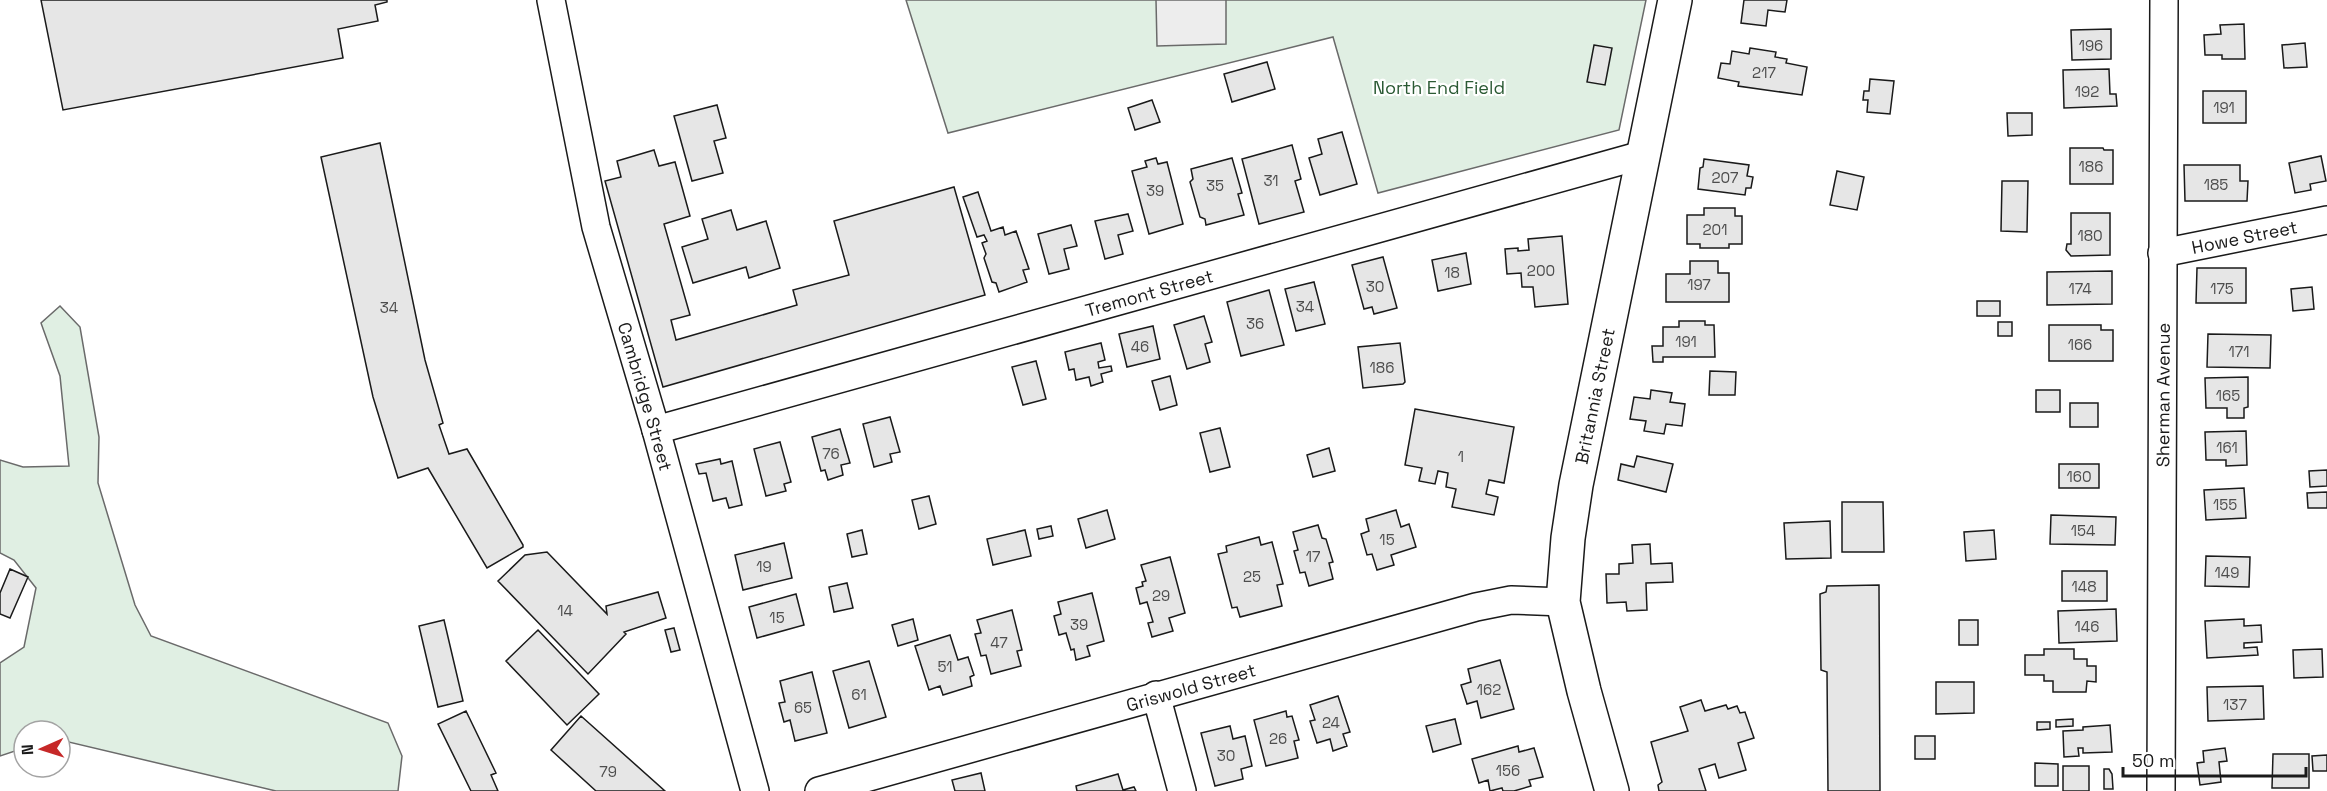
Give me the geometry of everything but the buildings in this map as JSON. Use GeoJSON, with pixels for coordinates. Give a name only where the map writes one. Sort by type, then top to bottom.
{"type":"FeatureCollection","features":[{"type":"Feature","properties":{"kind":"main road","name":"Britannia Street"},"geometry":{"type":"LineString","coordinates":[[1612,791],[1584,691],[1563,602],[1568,538],[1576,485],[1675,0]]}},
{"type":"Feature","properties":{"kind":"street","name":"Cambridge Street"},"geometry":{"type":"LineString","coordinates":[[551,0],[596,226],[656,430],[754,791]]}},
{"type":"Feature","properties":{"kind":"street","name":"Sherman Avenue"},"geometry":{"type":"LineString","coordinates":[[2161,791],[2164,0]]}},
{"type":"Feature","properties":{"kind":"street","name":"Tremont Street"},"geometry":{"type":"LineString","coordinates":[[656,430],[1642,155]]}},
{"type":"Feature","properties":{"kind":"street","name":"Howe Street"},"geometry":{"type":"LineString","coordinates":[[2162,253],[2327,220]]}},
{"type":"Feature","properties":{"kind":"street","name":"Griswold Street"},"geometry":{"type":"LineString","coordinates":[[819,791],[1476,607],[1511,600],[1563,602]]}},
{"type":"Feature","properties":{"kind":"street"},"geometry":{"type":"LineString","coordinates":[[1156,695],[1182,791]]}},
{"type":"Feature","properties":{"kind":"green space","name":"North End Field"},"geometry":{"type":"Polygon","coordinates":[[[906,0],[1646,0],[1619,130],[1378,193],[1333,37],[948,133],[906,0]]]}},
{"type":"Feature","properties":{"kind":"green space"},"geometry":{"type":"Polygon","coordinates":[[[60,306],[80,327],[99,437],[98,483],[135,605],[151,636],[388,723],[402,756],[398,791],[276,791],[72,743],[72,719],[12,719],[12,752],[0,756],[0,663],[24,647],[36,588],[14,560],[0,553],[0,460],[23,467],[69,466],[60,376],[41,323],[60,306]]]}},
{"type":"Feature","properties":{"kind":"shaded area"},"geometry":{"type":"Polygon","coordinates":[[[1156,0],[1226,0],[1226,44],[1157,46],[1156,0]]]}}]}
